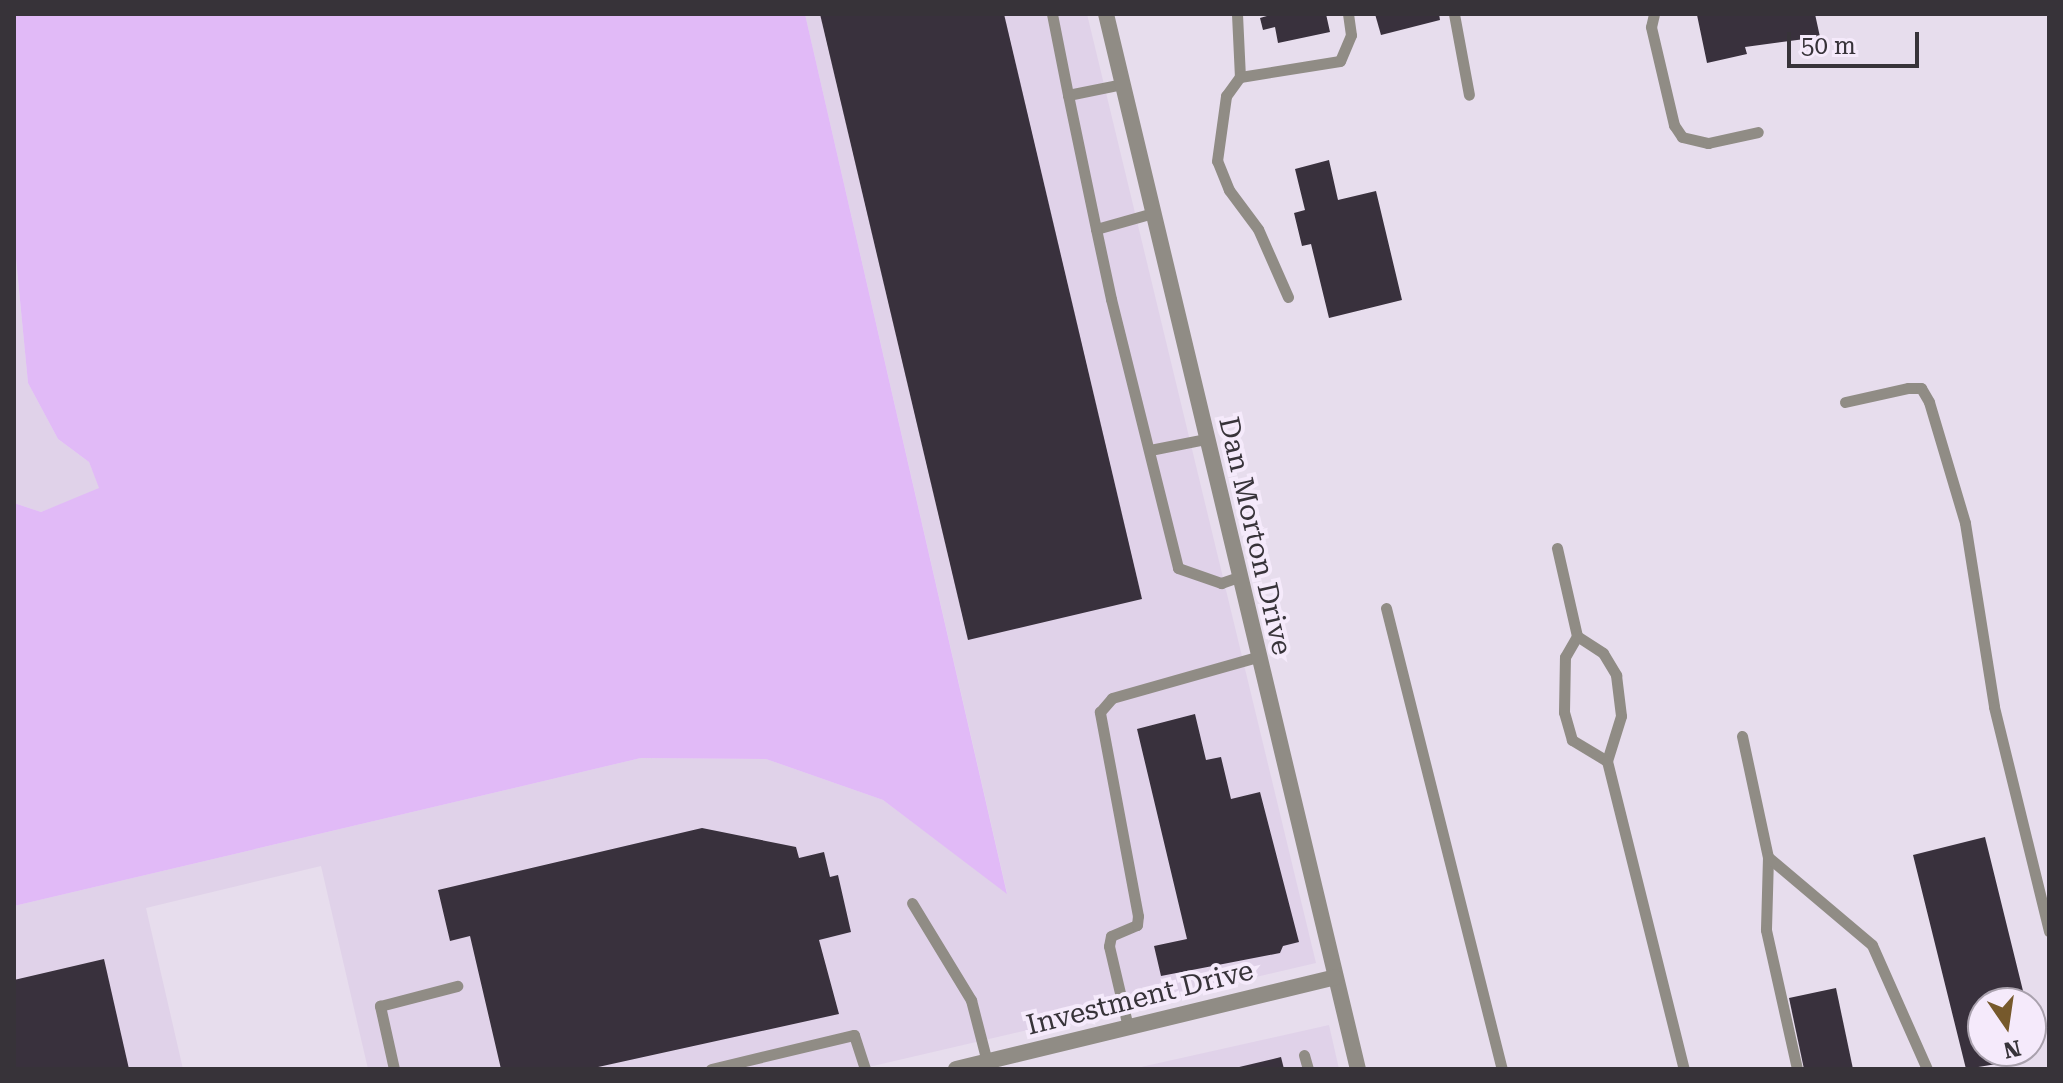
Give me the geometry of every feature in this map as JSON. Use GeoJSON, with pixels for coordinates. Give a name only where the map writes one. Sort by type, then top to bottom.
{"type":"FeatureCollection","features":[{"type":"Feature","properties":{"kind":"street","name":"Dan Morton Drive"},"geometry":{"type":"LineString","coordinates":[[1106,14],[1257,657],[1358,1069]]}},
{"type":"Feature","properties":{"kind":"street","name":"Investment Drive"},"geometry":{"type":"LineString","coordinates":[[956,1069],[1335,977]]}},
{"type":"Feature","properties":{"kind":"lane"},"geometry":{"type":"LineString","coordinates":[[1052,14],[1096,229],[1178,568],[1221,583],[1238,577]]}},
{"type":"Feature","properties":{"kind":"lane"},"geometry":{"type":"LineString","coordinates":[[1237,14],[1240,77],[1226,96],[1217,161],[1229,190],[1258,229],[1288,297]]}},
{"type":"Feature","properties":{"kind":"lane"},"geometry":{"type":"LineString","coordinates":[[1240,77],[1340,61],[1351,35],[1348,14]]}},
{"type":"Feature","properties":{"kind":"lane"},"geometry":{"type":"LineString","coordinates":[[1454,14],[1469,95]]}},
{"type":"Feature","properties":{"kind":"lane"},"geometry":{"type":"LineString","coordinates":[[1654,14],[1651,27],[1674,125],[1682,137],[1708,143],[1758,132]]}},
{"type":"Feature","properties":{"kind":"lane"},"geometry":{"type":"LineString","coordinates":[[1068,95],[1122,84]]}},
{"type":"Feature","properties":{"kind":"lane"},"geometry":{"type":"LineString","coordinates":[[1096,229],[1153,213]]}},
{"type":"Feature","properties":{"kind":"lane"},"geometry":{"type":"LineString","coordinates":[[1845,402],[1921,388],[1929,402],[1965,523],[1994,707],[2049,931]]}},
{"type":"Feature","properties":{"kind":"lane"},"geometry":{"type":"LineString","coordinates":[[1150,450],[1205,439]]}},
{"type":"Feature","properties":{"kind":"lane"},"geometry":{"type":"LineString","coordinates":[[1557,548],[1577,636],[1565,657],[1564,712],[1572,740],[1607,761]]}},
{"type":"Feature","properties":{"kind":"lane"},"geometry":{"type":"LineString","coordinates":[[1386,608],[1502,1069]]}},
{"type":"Feature","properties":{"kind":"lane"},"geometry":{"type":"LineString","coordinates":[[1577,636],[1603,653],[1616,675],[1621,716],[1607,761],[1684,1069]]}},
{"type":"Feature","properties":{"kind":"lane"},"geometry":{"type":"LineString","coordinates":[[1128,1027],[1109,946],[1111,936],[1137,925],[1138,916],[1100,712],[1112,698],[1257,657]]}},
{"type":"Feature","properties":{"kind":"lane"},"geometry":{"type":"LineString","coordinates":[[1742,736],[1768,857],[1766,930],[1797,1069]]}},
{"type":"Feature","properties":{"kind":"lane"},"geometry":{"type":"LineString","coordinates":[[1768,857],[1872,945],[1927,1069]]}},
{"type":"Feature","properties":{"kind":"lane"},"geometry":{"type":"LineString","coordinates":[[912,903],[971,1000],[987,1062]]}},
{"type":"Feature","properties":{"kind":"lane"},"geometry":{"type":"LineString","coordinates":[[394,1069],[380,1006],[457,986]]}},
{"type":"Feature","properties":{"kind":"lane"},"geometry":{"type":"LineString","coordinates":[[711,1069],[854,1035],[865,1069]]}},
{"type":"Feature","properties":{"kind":"lane"},"geometry":{"type":"LineString","coordinates":[[1304,1055],[1308,1069]]}},
{"type":"Feature","properties":{"kind":"shaded area"},"geometry":{"type":"Polygon","coordinates":[[[14,14],[805,14],[1007,894],[883,800],[766,759],[641,758],[14,906],[14,503],[41,512],[99,488],[89,462],[58,439],[28,383],[14,238],[14,14]]]}},
{"type":"Feature","properties":{"kind":"shaded area"},"geometry":{"type":"Polygon","coordinates":[[[805,14],[1087,14],[1316,963],[860,1069],[368,1069],[321,866],[146,908],[183,1069],[14,1069],[14,906],[641,758],[766,759],[883,800],[1007,893],[805,14]]]}},
{"type":"Feature","properties":{"kind":"shaded area"},"geometry":{"type":"Polygon","coordinates":[[[14,238],[28,383],[58,439],[89,462],[100,489],[41,512],[14,503],[14,238]]]}},
{"type":"Feature","properties":{"kind":"shaded area"},"geometry":{"type":"Polygon","coordinates":[[[1329,1025],[1339,1069],[1132,1069],[1329,1025]]]}},
{"type":"Feature","properties":{"kind":"building"},"geometry":{"type":"Polygon","coordinates":[[[820,14],[1004,14],[1142,599],[968,640],[820,14]]]}},
{"type":"Feature","properties":{"kind":"building"},"geometry":{"type":"Polygon","coordinates":[[[1274,14],[1326,14],[1330,32],[1278,43],[1275,27],[1263,30],[1260,18],[1274,14]]]}},
{"type":"Feature","properties":{"kind":"building"},"geometry":{"type":"Polygon","coordinates":[[[1375,14],[1439,14],[1440,20],[1381,35],[1375,14]]]}},
{"type":"Feature","properties":{"kind":"building"},"geometry":{"type":"Polygon","coordinates":[[[1815,14],[1820,37],[1745,47],[1747,54],[1707,63],[1697,15],[1815,14]]]}},
{"type":"Feature","properties":{"kind":"building"},"geometry":{"type":"Polygon","coordinates":[[[1329,160],[1338,200],[1376,191],[1402,300],[1329,318],[1311,244],[1302,246],[1294,213],[1305,210],[1295,169],[1329,160]]]}},
{"type":"Feature","properties":{"kind":"building"},"geometry":{"type":"Polygon","coordinates":[[[1195,714],[1206,760],[1221,757],[1231,799],[1260,792],[1299,942],[1283,946],[1280,953],[1161,976],[1154,946],[1187,939],[1137,729],[1195,714]]]}},
{"type":"Feature","properties":{"kind":"building"},"geometry":{"type":"Polygon","coordinates":[[[702,828],[796,847],[799,858],[824,852],[830,877],[838,875],[851,932],[819,940],[839,1014],[589,1069],[501,1069],[470,936],[450,941],[438,890],[702,828]]]}},
{"type":"Feature","properties":{"kind":"building"},"geometry":{"type":"Polygon","coordinates":[[[1985,837],[2022,987],[1967,987],[1967,1067],[1978,1067],[1966,1069],[1913,855],[1985,837]]]}},
{"type":"Feature","properties":{"kind":"building"},"geometry":{"type":"Polygon","coordinates":[[[104,959],[129,1069],[14,1069],[14,980],[104,959]]]}},
{"type":"Feature","properties":{"kind":"building"},"geometry":{"type":"Polygon","coordinates":[[[1836,988],[1853,1069],[1804,1069],[1789,998],[1836,988]]]}},
{"type":"Feature","properties":{"kind":"building"},"geometry":{"type":"Polygon","coordinates":[[[1281,1057],[1284,1069],[1235,1068],[1281,1057]]]}}]}
